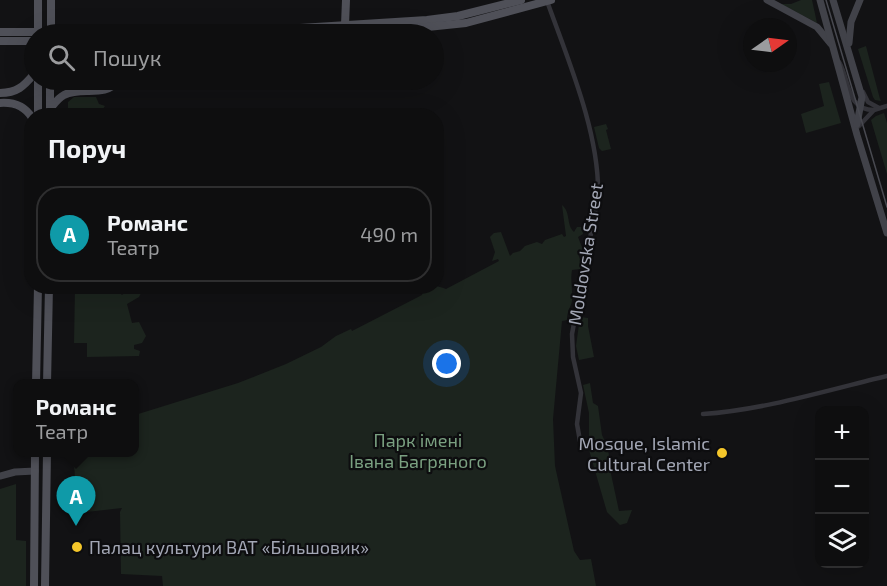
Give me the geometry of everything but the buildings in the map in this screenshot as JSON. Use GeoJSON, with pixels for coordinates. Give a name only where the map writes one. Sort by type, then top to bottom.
{"type":"FeatureCollection","features":[{"type":"Feature","properties":{"kind":"main road"},"geometry":{"type":"LineString","coordinates":[[38,0],[38,24]]}},
{"type":"Feature","properties":{"kind":"main road"},"geometry":{"type":"LineString","coordinates":[[51,0],[51,24]]}},
{"type":"Feature","properties":{"kind":"main road"},"geometry":{"type":"LineString","coordinates":[[345,0],[345,24]]}},
{"type":"Feature","properties":{"kind":"main road"},"geometry":{"type":"LineString","coordinates":[[370,24],[444,18],[521,0]]}},
{"type":"Feature","properties":{"kind":"main road"},"geometry":{"type":"LineString","coordinates":[[767,0],[817,27],[834,50]]}},
{"type":"Feature","properties":{"kind":"main road"},"geometry":{"type":"LineString","coordinates":[[820,0],[887,233]]}},
{"type":"Feature","properties":{"kind":"main road"},"geometry":{"type":"LineString","coordinates":[[833,0],[862,97],[857,117],[857,132]]}},
{"type":"Feature","properties":{"kind":"main road"},"geometry":{"type":"LineString","coordinates":[[848,49],[851,22],[860,0]]}},
{"type":"Feature","properties":{"kind":"main road"},"geometry":{"type":"LineString","coordinates":[[444,25],[466,23],[549,1]]}},
{"type":"Feature","properties":{"kind":"main road"},"geometry":{"type":"LineString","coordinates":[[0,32],[24,32]]}},
{"type":"Feature","properties":{"kind":"main road"},"geometry":{"type":"LineString","coordinates":[[0,41],[24,41]]}},
{"type":"Feature","properties":{"kind":"main road"},"geometry":{"type":"LineString","coordinates":[[0,93],[15,91],[24,85]]}},
{"type":"Feature","properties":{"kind":"main road"},"geometry":{"type":"LineString","coordinates":[[38,90],[38,108]]}},
{"type":"Feature","properties":{"kind":"main road"},"geometry":{"type":"LineString","coordinates":[[50,90],[50,108]]}},
{"type":"Feature","properties":{"kind":"main road"},"geometry":{"type":"LineString","coordinates":[[53,108],[64,94],[102,90]]}},
{"type":"Feature","properties":{"kind":"main road"},"geometry":{"type":"LineString","coordinates":[[0,103],[16,104],[24,110]]}},
{"type":"Feature","properties":{"kind":"main road"},"geometry":{"type":"LineString","coordinates":[[36,379],[38,294]]}},
{"type":"Feature","properties":{"kind":"main road"},"geometry":{"type":"LineString","coordinates":[[48,379],[49,294]]}},
{"type":"Feature","properties":{"kind":"main road"},"geometry":{"type":"LineString","coordinates":[[34,586],[35,457]]}},
{"type":"Feature","properties":{"kind":"main road"},"geometry":{"type":"LineString","coordinates":[[45,586],[47,457]]}},
{"type":"Feature","properties":{"kind":"main road"},"geometry":{"type":"LineString","coordinates":[[0,476],[15,472],[35,471]]}},
{"type":"Feature","properties":{"kind":"street","name":"Moldovska Street"},"geometry":{"type":"LineString","coordinates":[[549,1],[596,156],[598,177],[598,196],[572,334],[573,357],[581,393],[577,424],[580,441]]}},
{"type":"Feature","properties":{"kind":"street"},"geometry":{"type":"LineString","coordinates":[[837,60],[843,68],[854,101],[861,107],[877,109]]}},
{"type":"Feature","properties":{"kind":"street"},"geometry":{"type":"LineString","coordinates":[[857,79],[868,102],[877,109]]}},
{"type":"Feature","properties":{"kind":"street"},"geometry":{"type":"LineString","coordinates":[[857,132],[865,118],[877,109],[887,106]]}},
{"type":"Feature","properties":{"kind":"street"},"geometry":{"type":"LineString","coordinates":[[703,414],[725,413],[887,376]]}},
{"type":"Feature","properties":{"kind":"green space"},"geometry":{"type":"Polygon","coordinates":[[[801,0],[812,0],[817,23],[781,4],[791,4],[801,0]]]}},
{"type":"Feature","properties":{"kind":"green space"},"geometry":{"type":"Polygon","coordinates":[[[866,46],[881,101],[873,97],[858,49],[866,46]]]}},
{"type":"Feature","properties":{"kind":"green space"},"geometry":{"type":"Polygon","coordinates":[[[829,82],[841,123],[806,133],[801,114],[824,106],[819,84],[829,82]]]}},
{"type":"Feature","properties":{"kind":"green space"},"geometry":{"type":"Polygon","coordinates":[[[74,97],[96,97],[99,104],[105,106],[104,108],[68,108],[68,102],[74,97]]]}},
{"type":"Feature","properties":{"kind":"green space"},"geometry":{"type":"Polygon","coordinates":[[[884,113],[887,123],[887,174],[871,120],[884,113]]]}},
{"type":"Feature","properties":{"kind":"green space"},"geometry":{"type":"Polygon","coordinates":[[[606,124],[611,149],[602,151],[599,148],[594,127],[606,124]]]}},
{"type":"Feature","properties":{"kind":"green space","name":"Парк імені Івана Багряного"},"geometry":{"type":"Polygon","coordinates":[[[562,205],[567,211],[570,226],[574,232],[577,227],[582,227],[583,234],[578,237],[583,250],[577,251],[581,262],[580,269],[572,270],[572,301],[567,320],[562,321],[553,419],[555,466],[574,551],[580,560],[591,559],[596,586],[163,586],[162,576],[121,574],[120,512],[122,508],[69,514],[75,473],[74,465],[68,457],[139,457],[139,414],[238,383],[286,364],[321,347],[336,336],[351,329],[352,331],[422,294],[444,294],[444,288],[499,261],[498,259],[492,261],[495,252],[490,237],[494,233],[501,232],[510,256],[525,246],[537,242],[542,244],[545,240],[562,234],[566,236],[562,205]]]}},
{"type":"Feature","properties":{"kind":"green space"},"geometry":{"type":"Polygon","coordinates":[[[75,294],[140,294],[127,304],[132,323],[139,322],[146,336],[142,343],[134,345],[134,349],[140,351],[139,356],[87,357],[87,343],[74,343],[75,294]]]}},
{"type":"Feature","properties":{"kind":"green space"},"geometry":{"type":"Polygon","coordinates":[[[580,317],[588,318],[594,357],[579,360],[576,346],[580,317]]]}},
{"type":"Feature","properties":{"kind":"green space"},"geometry":{"type":"Polygon","coordinates":[[[590,383],[593,403],[598,406],[602,435],[608,448],[619,511],[632,510],[627,523],[620,525],[607,512],[589,450],[589,413],[583,385],[590,383]]]}},
{"type":"Feature","properties":{"kind":"green space"},"geometry":{"type":"Polygon","coordinates":[[[16,484],[16,540],[26,541],[26,586],[0,586],[0,489],[16,484]]]}},
{"type":"Feature","properties":{"kind":"tram line"},"geometry":{"type":"LineString","coordinates":[[826,0],[887,207]]}},
{"type":"Feature","properties":{"kind":"place","name":"Mosque, Islamic Cultural Center"},"geometry":{"type":"Point","coordinates":[722,453]}},
{"type":"Feature","properties":{"kind":"place","name":"Романс"},"geometry":{"type":"Point","coordinates":[76,526]}},
{"type":"Feature","properties":{"kind":"place","name":"Палац культури ВАТ «Більшовик»"},"geometry":{"type":"Point","coordinates":[77,547]}}]}
